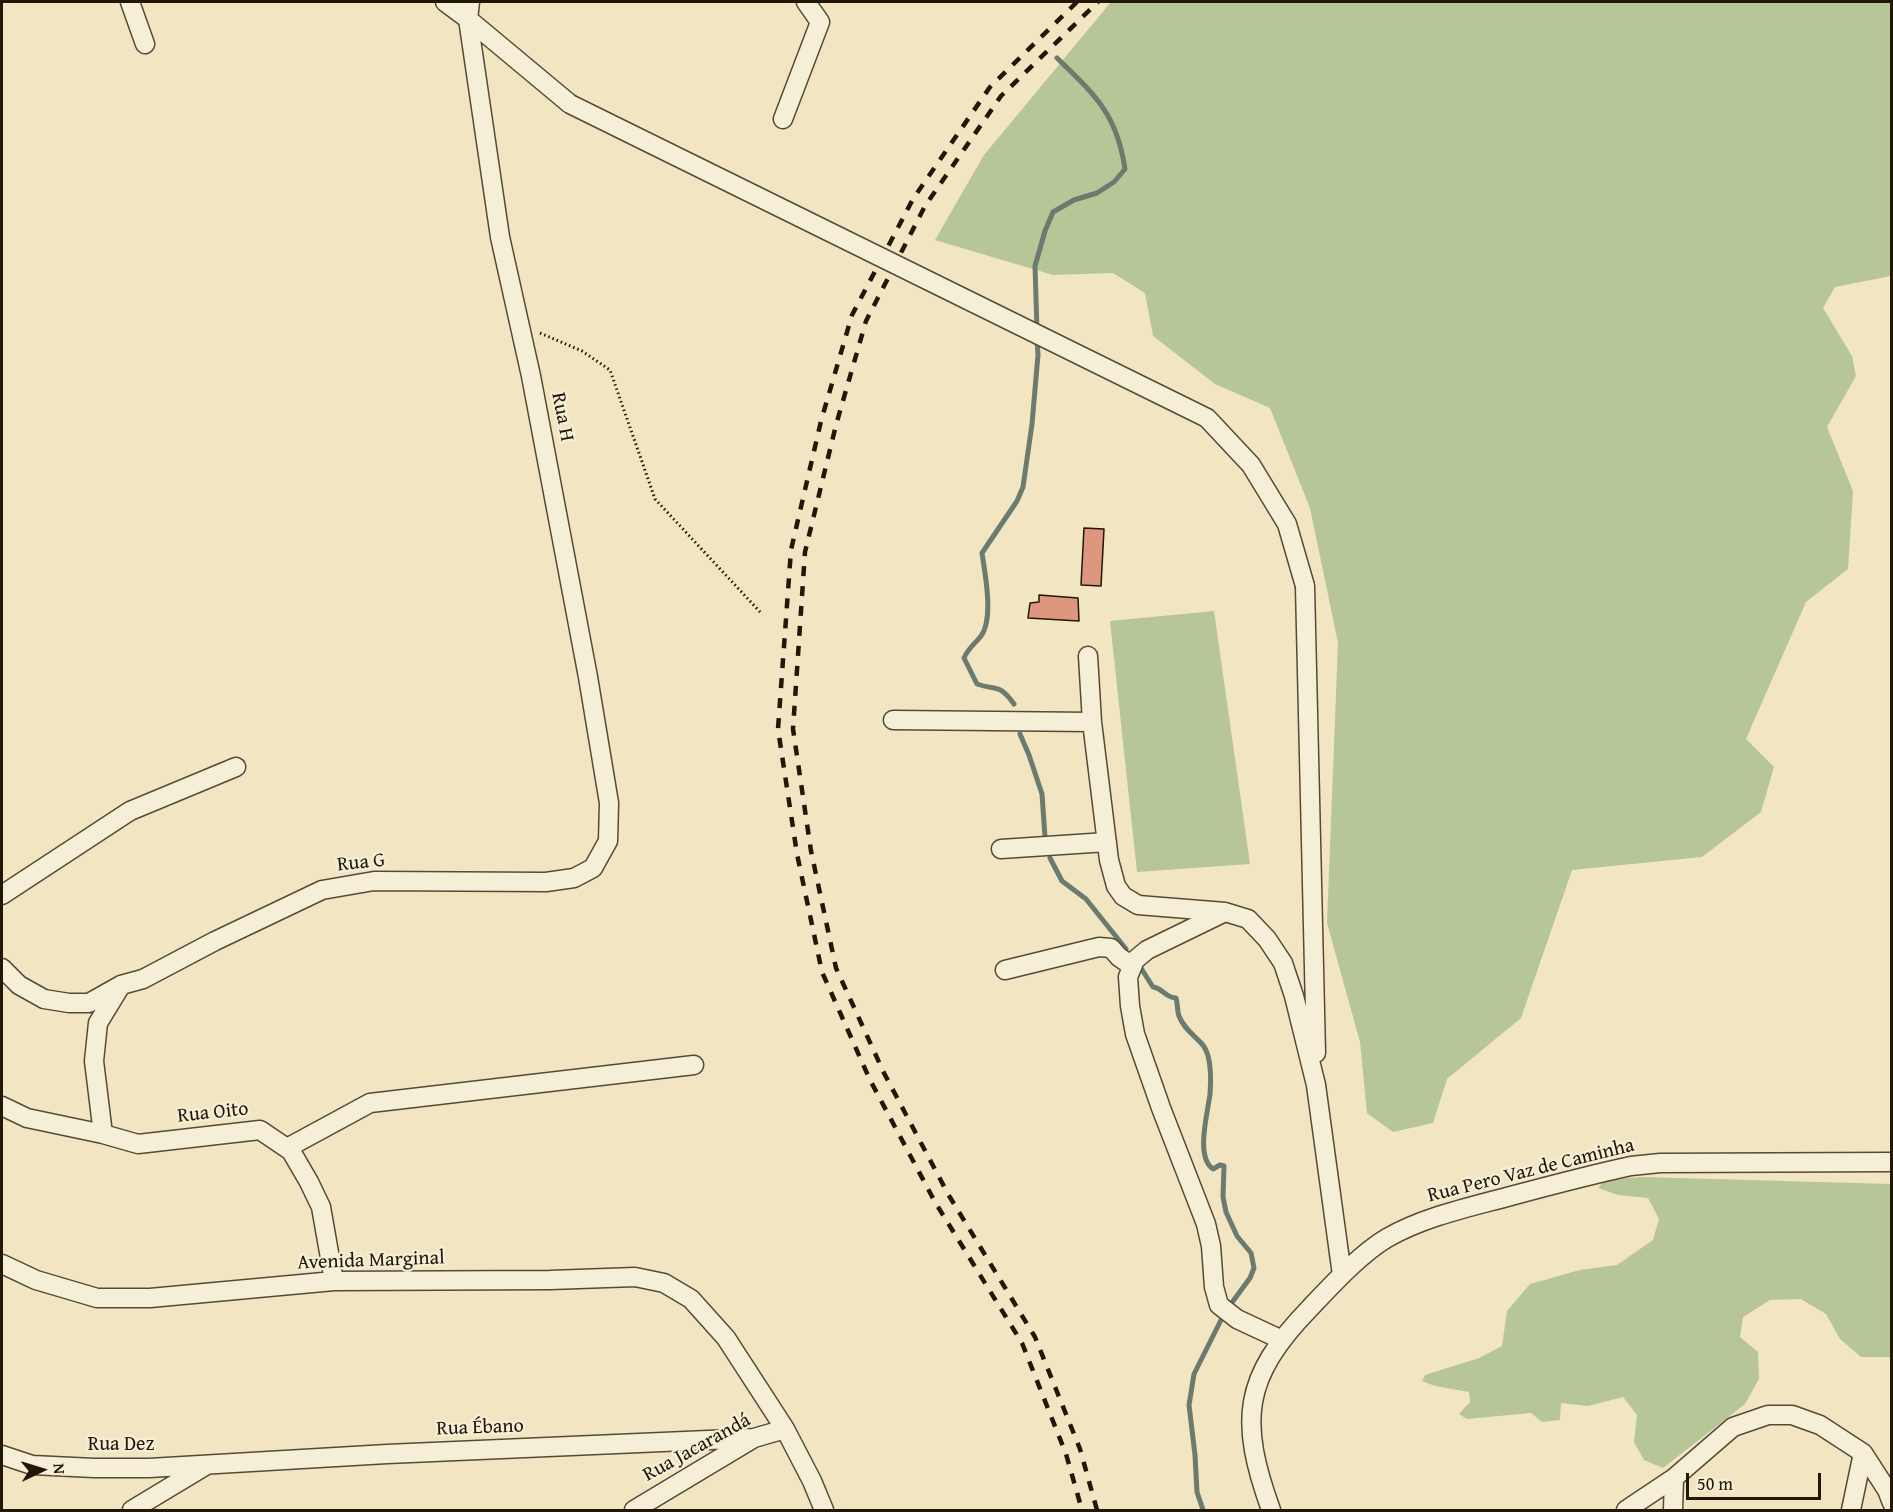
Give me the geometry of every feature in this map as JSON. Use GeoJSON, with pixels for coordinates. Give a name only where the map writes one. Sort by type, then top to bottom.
{"type":"FeatureCollection","features":[{"type":"Feature","properties":{"kind":"street"},"geometry":{"type":"LineString","coordinates":[[130,2],[146,44]]}},
{"type":"Feature","properties":{"kind":"street"},"geometry":{"type":"LineString","coordinates":[[444,2],[469,10],[570,104],[1207,418],[1251,465],[1287,524],[1305,586],[1316,1085]]}},
{"type":"Feature","properties":{"kind":"street"},"geometry":{"type":"LineString","coordinates":[[783,118],[820,22],[806,2]]}},
{"type":"Feature","properties":{"kind":"street","name":"Rua H"},"geometry":{"type":"LineString","coordinates":[[469,10],[500,237],[588,677],[609,803],[608,841]]}},
{"type":"Feature","properties":{"kind":"street"},"geometry":{"type":"LineString","coordinates":[[1088,656],[1092,722],[1107,842],[1116,886],[1122,896],[1138,905],[1225,912],[1248,918],[1267,939],[1283,963],[1294,996],[1316,1085],[1342,1275]]}},
{"type":"Feature","properties":{"kind":"street"},"geometry":{"type":"LineString","coordinates":[[893,720],[1092,722]]}},
{"type":"Feature","properties":{"kind":"street"},"geometry":{"type":"LineString","coordinates":[[2,895],[130,811],[236,767]]}},
{"type":"Feature","properties":{"kind":"street","name":"Rua G"},"geometry":{"type":"LineString","coordinates":[[2,968],[19,985],[44,999],[89,1003],[121,985],[143,979],[215,941],[322,890],[374,881],[546,882],[574,878],[592,868],[608,841]]}},
{"type":"Feature","properties":{"kind":"street"},"geometry":{"type":"LineString","coordinates":[[1001,849],[1107,842]]}},
{"type":"Feature","properties":{"kind":"street"},"geometry":{"type":"LineString","coordinates":[[1225,912],[1147,950],[1135,960],[1128,977],[1130,1006],[1135,1034],[1206,1224],[1211,1246],[1214,1287],[1219,1305],[1237,1318],[1282,1340]]}},
{"type":"Feature","properties":{"kind":"street"},"geometry":{"type":"LineString","coordinates":[[1005,970],[1100,947],[1111,948],[1132,966]]}},
{"type":"Feature","properties":{"kind":"street"},"geometry":{"type":"LineString","coordinates":[[103,1134],[94,1061],[98,1023],[121,985]]}},
{"type":"Feature","properties":{"kind":"street"},"geometry":{"type":"LineString","coordinates":[[287,1148],[370,1103],[694,1065]]}},
{"type":"Feature","properties":{"kind":"street","name":"Rua Oito"},"geometry":{"type":"LineString","coordinates":[[2,1106],[27,1118],[138,1144],[260,1130],[287,1148],[309,1182],[321,1207],[334,1281]]}},
{"type":"Feature","properties":{"kind":"street","name":"Rua Pero Vaz de Caminha"},"geometry":{"type":"LineString","coordinates":[[1271,1510],[1259,1477],[1251,1434],[1253,1398],[1264,1366],[1282,1340],[1342,1275],[1385,1239],[1443,1214],[1631,1166],[1892,1162]]}},
{"type":"Feature","properties":{"kind":"street","name":"Avenida Marginal"},"geometry":{"type":"LineString","coordinates":[[2,1263],[36,1280],[97,1298],[150,1298],[334,1281],[550,1280],[635,1276],[664,1283],[691,1299],[726,1338],[785,1429],[824,1510]]}},
{"type":"Feature","properties":{"kind":"street"},"geometry":{"type":"LineString","coordinates":[[1626,1510],[1674,1478],[1733,1427],[1768,1415],[1792,1415],[1820,1425],[1863,1453],[1887,1490],[1892,1503]]}},
{"type":"Feature","properties":{"kind":"street","name":"Rua Jacarandá"},"geometry":{"type":"LineString","coordinates":[[634,1510],[754,1438],[785,1429]]}},
{"type":"Feature","properties":{"kind":"street","name":"Rua Ébano"},"geometry":{"type":"LineString","coordinates":[[207,1465],[387,1454],[754,1438]]}},
{"type":"Feature","properties":{"kind":"street"},"geometry":{"type":"LineString","coordinates":[[1851,1510],[1863,1453]]}},
{"type":"Feature","properties":{"kind":"street","name":"Rua Dez"},"geometry":{"type":"LineString","coordinates":[[2,1455],[32,1465],[94,1468],[207,1465]]}},
{"type":"Feature","properties":{"kind":"street"},"geometry":{"type":"LineString","coordinates":[[132,1510],[207,1465]]}},
{"type":"Feature","properties":{"kind":"street"},"geometry":{"type":"LineString","coordinates":[[1673,1510],[1674,1478]]}},
{"type":"Feature","properties":{"kind":"path"},"geometry":{"type":"LineString","coordinates":[[519,324],[582,351],[610,370],[655,500],[762,614]]}},
{"type":"Feature","properties":{"kind":"green space"},"geometry":{"type":"Polygon","coordinates":[[[1111,2],[1891,2],[1891,276],[1835,287],[1823,308],[1852,356],[1856,376],[1827,427],[1853,491],[1848,569],[1806,602],[1746,739],[1774,767],[1761,812],[1702,857],[1572,870],[1521,1018],[1447,1079],[1433,1123],[1393,1132],[1367,1113],[1360,1042],[1327,923],[1338,643],[1310,508],[1270,408],[1215,384],[1153,336],[1145,293],[1113,273],[1053,275],[935,240],[984,155],[1111,2]]]}},
{"type":"Feature","properties":{"kind":"green space"},"geometry":{"type":"Polygon","coordinates":[[[1214,611],[1250,864],[1137,872],[1110,621],[1214,611]]]}},
{"type":"Feature","properties":{"kind":"green space"},"geometry":{"type":"Polygon","coordinates":[[[1642,1177],[1891,1184],[1891,1357],[1861,1357],[1840,1339],[1826,1314],[1801,1299],[1770,1300],[1743,1317],[1740,1337],[1758,1352],[1759,1379],[1745,1404],[1663,1468],[1644,1460],[1634,1442],[1637,1415],[1623,1397],[1588,1406],[1561,1403],[1560,1420],[1542,1422],[1531,1413],[1467,1419],[1459,1414],[1470,1402],[1469,1392],[1435,1386],[1422,1381],[1425,1375],[1479,1358],[1502,1346],[1507,1311],[1530,1284],[1580,1270],[1617,1265],[1653,1240],[1659,1219],[1648,1198],[1618,1195],[1598,1188],[1605,1180],[1642,1177]]]}},
{"type":"Feature","properties":{"kind":"building"},"geometry":{"type":"Polygon","coordinates":[[[1084,528],[1104,529],[1101,586],[1081,585],[1084,528]]]}},
{"type":"Feature","properties":{"kind":"building"},"geometry":{"type":"Polygon","coordinates":[[[1039,595],[1078,598],[1079,621],[1028,618],[1030,603],[1039,602],[1039,595]]]}},
{"type":"Feature","properties":{"kind":"waterway"},"geometry":{"type":"LineString","coordinates":[[1037,330],[1035,266],[1053,212],[1074,200],[1097,193],[1114,182],[1125,169],[1110,119],[1083,83],[1057,58]]}},
{"type":"Feature","properties":{"kind":"waterway"},"geometry":{"type":"LineString","coordinates":[[1014,704],[1001,690],[977,684],[964,658],[981,636],[987,619],[988,596],[982,553],[1017,501],[1023,487],[1032,424],[1038,355],[1037,339]]}},
{"type":"Feature","properties":{"kind":"waterway"},"geometry":{"type":"LineString","coordinates":[[1020,734],[1042,794],[1045,837]]}},
{"type":"Feature","properties":{"kind":"waterway"},"geometry":{"type":"LineString","coordinates":[[1050,858],[1062,881],[1086,899],[1126,949]]}},
{"type":"Feature","properties":{"kind":"waterway"},"geometry":{"type":"LineString","coordinates":[[1139,965],[1153,987],[1176,998],[1181,1021],[1208,1054],[1211,1082],[1204,1134],[1205,1155],[1213,1169],[1220,1165],[1224,1166],[1223,1197],[1226,1212],[1237,1236],[1251,1253],[1254,1268],[1250,1278],[1225,1312],[1194,1374],[1189,1405],[1197,1492],[1203,1510]]}},
{"type":"Feature","properties":{"kind":"railway"},"geometry":{"type":"LineString","coordinates":[[1077,2],[990,87],[913,199],[852,315],[821,421],[791,550],[778,729],[797,854],[822,972],[870,1080],[935,1202],[1022,1343],[1066,1454],[1082,1510]]}},
{"type":"Feature","properties":{"kind":"railway"},"geometry":{"type":"LineString","coordinates":[[1097,1510],[1080,1449],[1035,1337],[948,1194],[884,1073],[836,968],[811,851],[793,729],[805,552],[836,425],[866,321],[925,206],[1001,96],[1098,2]]}}]}
